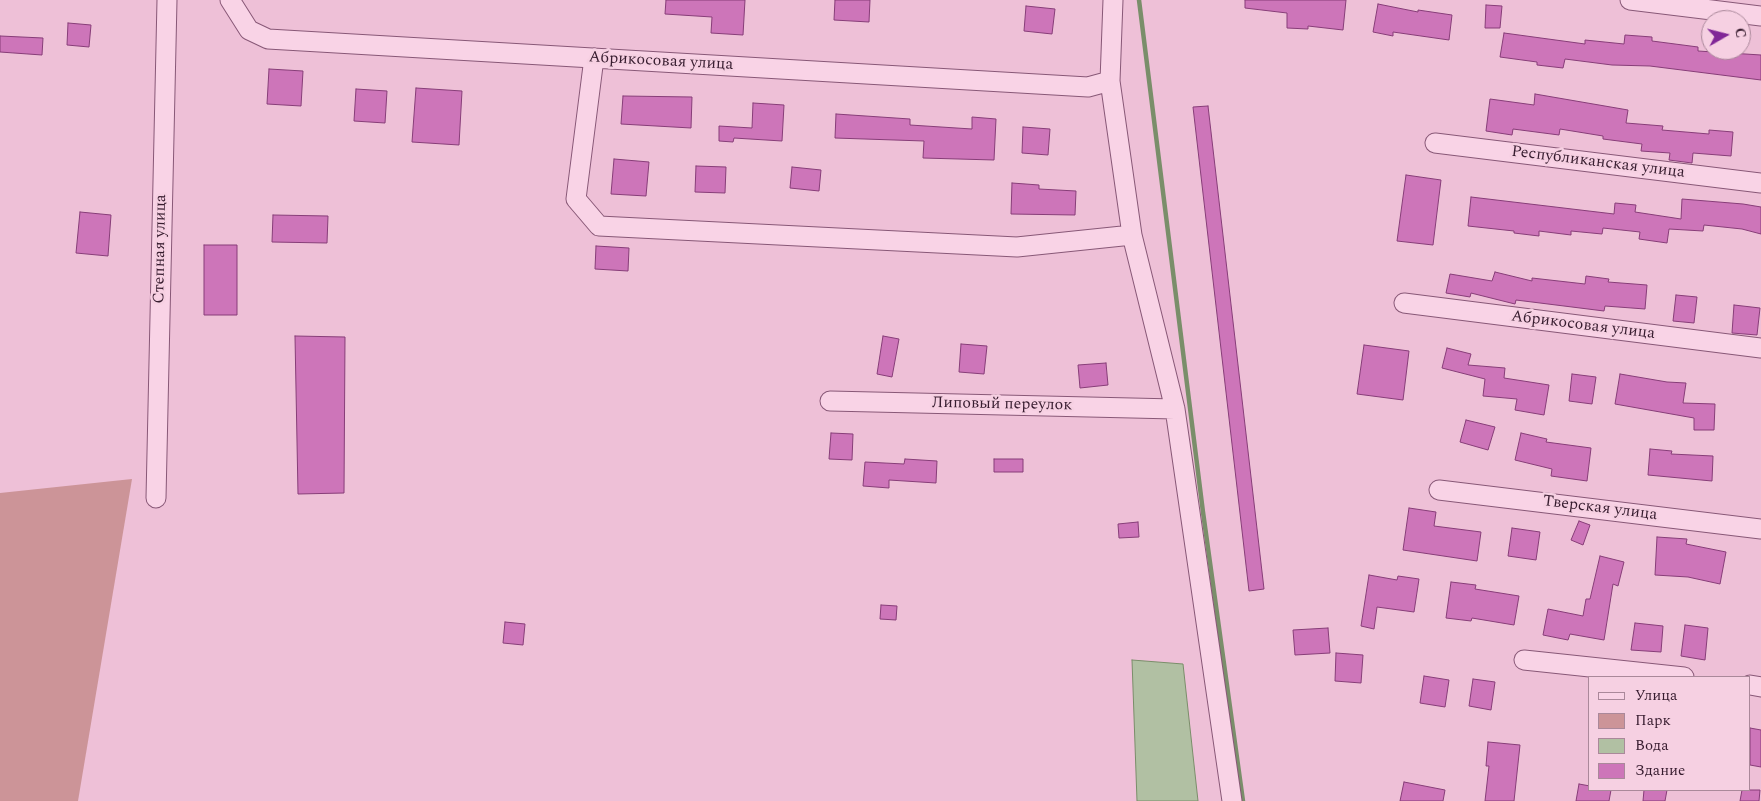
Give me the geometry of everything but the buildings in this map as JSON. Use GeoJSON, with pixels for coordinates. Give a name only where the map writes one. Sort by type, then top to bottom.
{"type":"FeatureCollection","features":[{"type":"Feature","properties":{"kind":"street","name":"Степная улица"},"geometry":{"type":"LineString","coordinates":[[156,498],[167,0]]}},
{"type":"Feature","properties":{"kind":"street","name":"Абрикосовая улица"},"geometry":{"type":"LineString","coordinates":[[230,0],[249,30],[268,39],[1088,87],[1110,81]]}},
{"type":"Feature","properties":{"kind":"street"},"geometry":{"type":"LineString","coordinates":[[1113,0],[1110,81],[1132,235],[1175,409],[1232,801]]}},
{"type":"Feature","properties":{"kind":"street"},"geometry":{"type":"LineString","coordinates":[[1630,0],[1761,16]]}},
{"type":"Feature","properties":{"kind":"street"},"geometry":{"type":"LineString","coordinates":[[594,58],[576,199],[599,226],[1017,247],[1132,235]]}},
{"type":"Feature","properties":{"kind":"street","name":"Республиканская улица"},"geometry":{"type":"LineString","coordinates":[[1435,143],[1761,183]]}},
{"type":"Feature","properties":{"kind":"street","name":"Абрикосовая улица"},"geometry":{"type":"LineString","coordinates":[[1404,303],[1761,348]]}},
{"type":"Feature","properties":{"kind":"street","name":"Липовый переулок"},"geometry":{"type":"LineString","coordinates":[[830,401],[1175,409]]}},
{"type":"Feature","properties":{"kind":"street","name":"Тверская улица"},"geometry":{"type":"LineString","coordinates":[[1439,490],[1761,529]]}},
{"type":"Feature","properties":{"kind":"street"},"geometry":{"type":"LineString","coordinates":[[1524,660],[1675,676]]}},
{"type":"Feature","properties":{"kind":"green space"},"geometry":{"type":"Polygon","coordinates":[[[132,479],[78,801],[0,801],[0,493],[132,479]]]}},
{"type":"Feature","properties":{"kind":"water"},"geometry":{"type":"Polygon","coordinates":[[[1132,660],[1183,664],[1198,801],[1137,801],[1132,660]]]}},
{"type":"Feature","properties":{"kind":"waterway"},"geometry":{"type":"LineString","coordinates":[[1139,0],[1203,512],[1243,801]]}}]}
